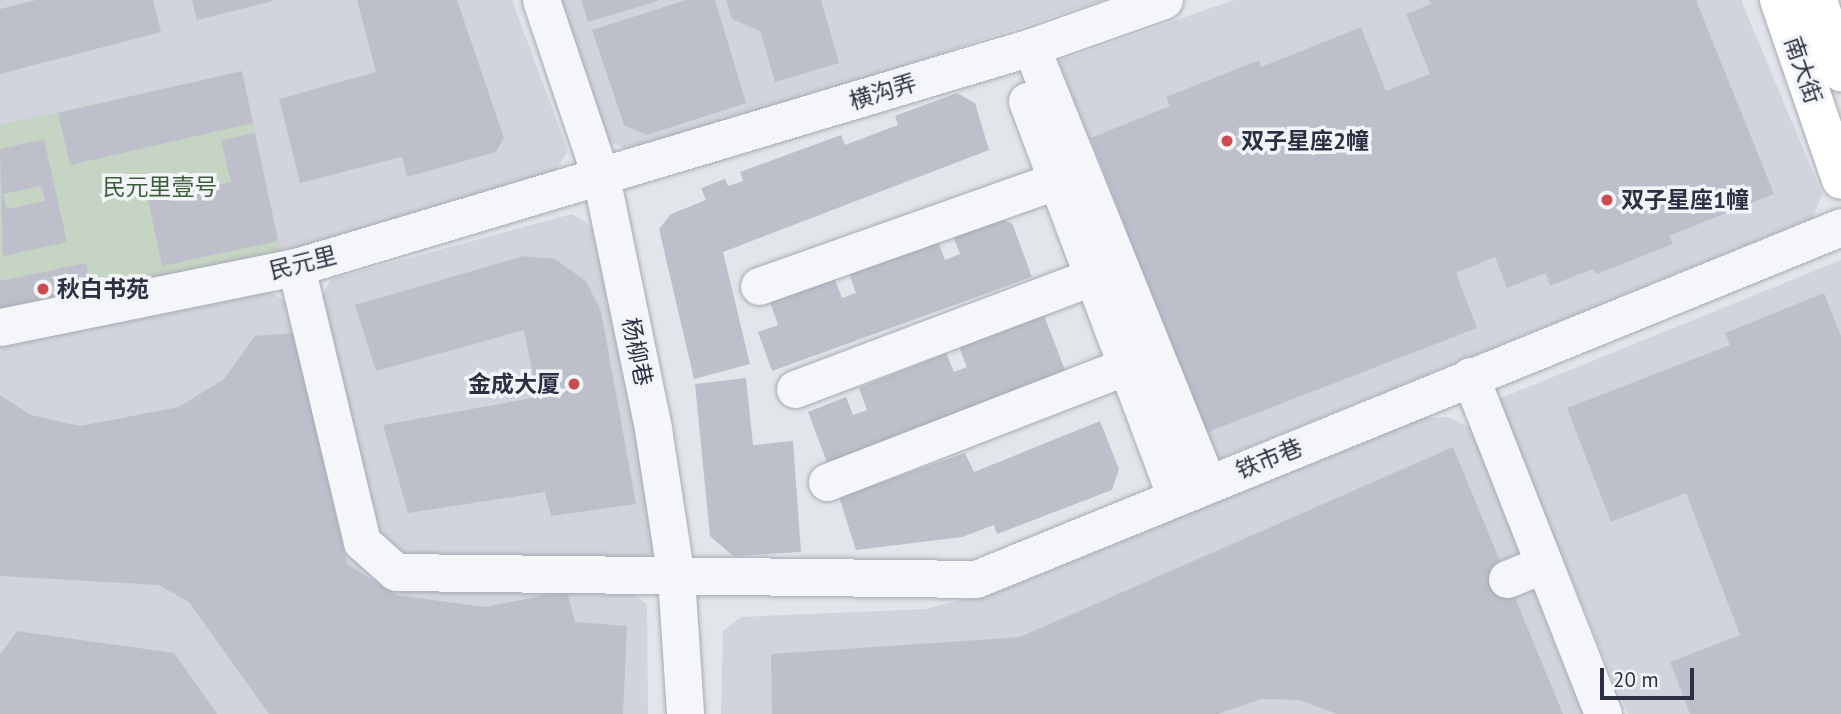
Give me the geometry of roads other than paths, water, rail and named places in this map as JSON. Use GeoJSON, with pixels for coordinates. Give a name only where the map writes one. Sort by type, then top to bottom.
{"type":"FeatureCollection","features":[{"type":"Feature","properties":{"kind":"main road","name":"南大街"},"geometry":{"type":"LineString","coordinates":[[1779,0],[1841,180]]}},
{"type":"Feature","properties":{"kind":"main road","name":"南大街"},"geometry":{"type":"LineString","coordinates":[[1818,0],[1841,72]]}},
{"type":"Feature","properties":{"kind":"street","name":"杨柳巷"},"geometry":{"type":"LineString","coordinates":[[541,0],[601,177],[653,429],[676,576],[685,714]]}},
{"type":"Feature","properties":{"kind":"street","name":"横沟弄"},"geometry":{"type":"LineString","coordinates":[[601,177],[1031,47],[1164,0]]}},
{"type":"Feature","properties":{"kind":"street"},"geometry":{"type":"LineString","coordinates":[[1031,47],[1192,490]]}},
{"type":"Feature","properties":{"kind":"street"},"geometry":{"type":"LineString","coordinates":[[1027,101],[1126,366],[1192,490]]}},
{"type":"Feature","properties":{"kind":"street","name":"民元里"},"geometry":{"type":"LineString","coordinates":[[0,327],[296,267],[601,177]]}},
{"type":"Feature","properties":{"kind":"street"},"geometry":{"type":"LineString","coordinates":[[759,286],[1056,181]]}},
{"type":"Feature","properties":{"kind":"street","name":"铁市巷"},"geometry":{"type":"LineString","coordinates":[[296,267],[362,542],[396,572],[976,579],[1841,227]]}},
{"type":"Feature","properties":{"kind":"street"},"geometry":{"type":"LineString","coordinates":[[795,389],[1092,277]]}},
{"type":"Feature","properties":{"kind":"street"},"geometry":{"type":"LineString","coordinates":[[827,482],[1126,366]]}},
{"type":"Feature","properties":{"kind":"street"},"geometry":{"type":"LineString","coordinates":[[1470,376],[1602,714]]}},
{"type":"Feature","properties":{"kind":"street"},"geometry":{"type":"LineString","coordinates":[[1507,579],[1544,564]]}},
{"type":"Feature","properties":{"kind":"place","name":"双子星座2幢"},"geometry":{"type":"Point","coordinates":[1227,141]}},
{"type":"Feature","properties":{"kind":"place","name":"双子星座1幢"},"geometry":{"type":"Point","coordinates":[1607,200]}},
{"type":"Feature","properties":{"kind":"place","name":"秋白书苑"},"geometry":{"type":"Point","coordinates":[43,289]}},
{"type":"Feature","properties":{"kind":"place","name":"金成大厦"},"geometry":{"type":"Point","coordinates":[574,384]}},
{"type":"Feature","properties":{"kind":"park label","name":"民元里壹号"},"geometry":{"type":"Point","coordinates":[160,187]}}]}
